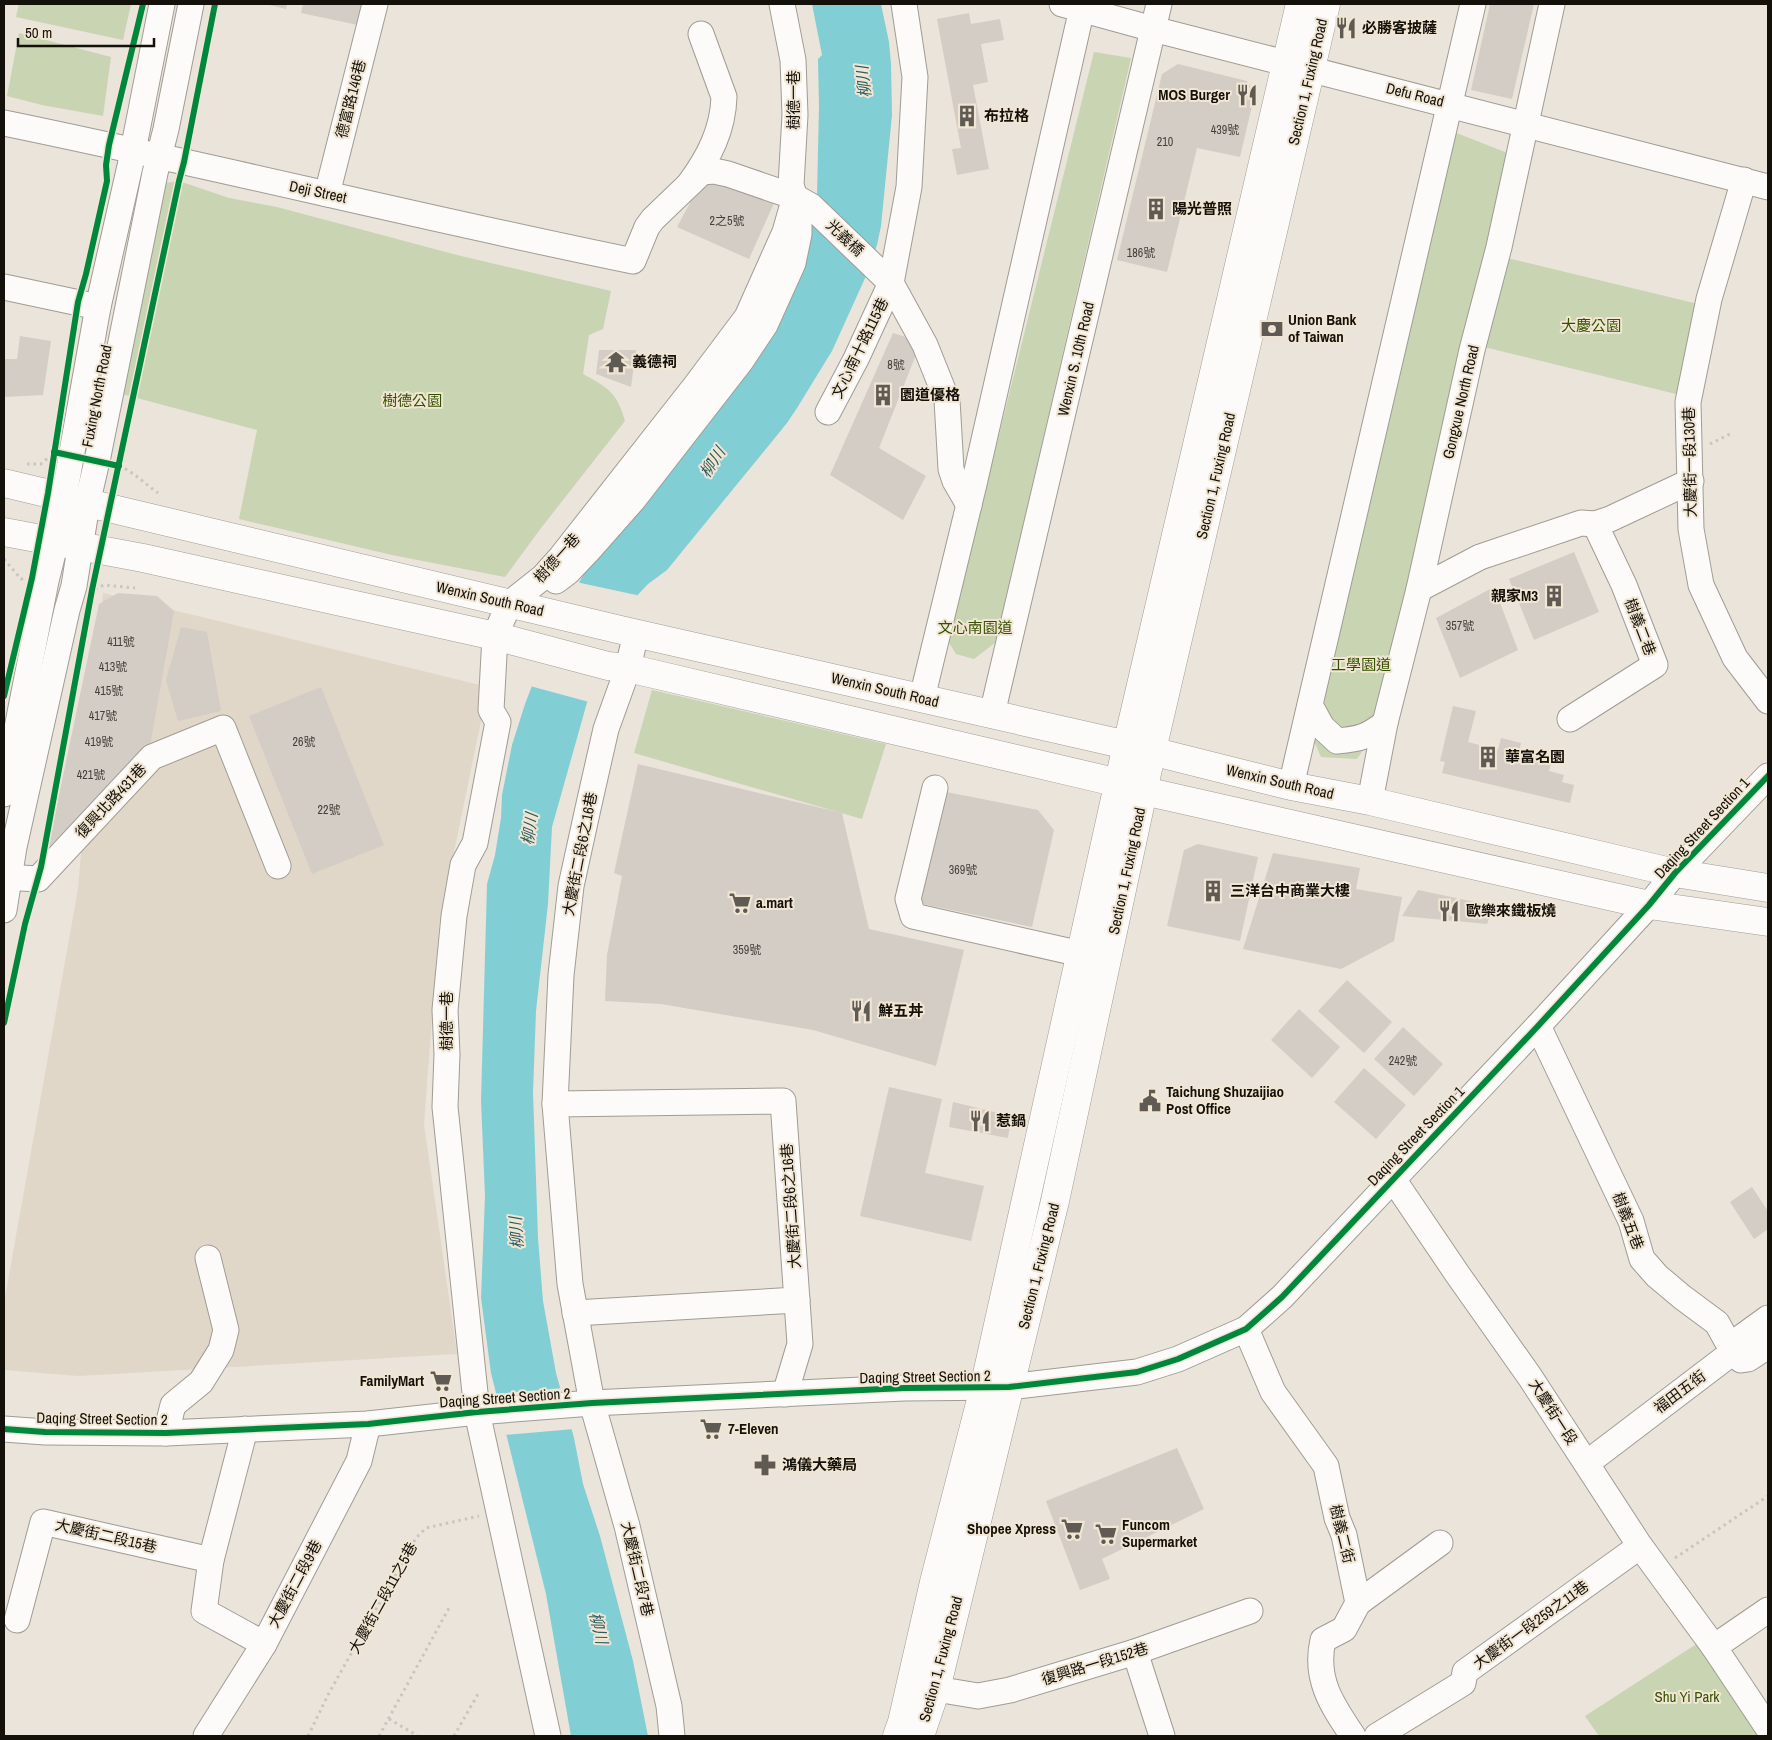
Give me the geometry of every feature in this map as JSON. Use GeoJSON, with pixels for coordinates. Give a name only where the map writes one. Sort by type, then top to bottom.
{"type":"FeatureCollection","features":[{"type":"Feature","properties":{"kind":"main road","name":"Section 1, Fuxing Road"},"geometry":{"type":"LineString","coordinates":[[920,1736],[936,1689],[997,1388],[1081,954],[1119,783],[1140,747],[1298,66],[1300,4]]}},
{"type":"Feature","properties":{"kind":"main road","name":"Section 1, Fuxing Road"},"geometry":{"type":"LineString","coordinates":[[1298,66],[1326,4]]}},
{"type":"Feature","properties":{"kind":"main road","name":"Wenxin South Road"},"geometry":{"type":"LineString","coordinates":[[4,483],[629,632],[1140,747],[1291,786],[1370,801],[1675,873],[1768,888]]}},
{"type":"Feature","properties":{"kind":"main road"},"geometry":{"type":"LineString","coordinates":[[4,532],[142,558],[495,636],[618,667],[1119,783],[1144,791],[1649,905],[1768,922]]}},
{"type":"Feature","properties":{"kind":"main road","name":"Section 1, Fuxing Road"},"geometry":{"type":"LineString","coordinates":[[897,1736],[902,1722],[934,1582],[1055,1202],[1144,791],[1140,747]]}},
{"type":"Feature","properties":{"kind":"street","name":"Fuxing North Road"},"geometry":{"type":"LineString","coordinates":[[4,794],[68,544],[75,501],[80,414],[98,307],[162,4]]}},
{"type":"Feature","properties":{"kind":"street","name":"Fuxing North Road"},"geometry":{"type":"LineString","coordinates":[[75,501],[111,467],[158,156],[166,129],[191,4]]}},
{"type":"Feature","properties":{"kind":"street","name":"德富路146巷"},"geometry":{"type":"LineString","coordinates":[[327,194],[375,4]]}},
{"type":"Feature","properties":{"kind":"street","name":"樹德一巷"},"geometry":{"type":"LineString","coordinates":[[509,604],[542,577],[560,556],[696,385],[746,317],[785,232],[803,202],[791,185],[795,115],[793,60],[782,4]]}},
{"type":"Feature","properties":{"kind":"street"},"geometry":{"type":"LineString","coordinates":[[885,276],[909,187],[916,77],[904,4]]}},
{"type":"Feature","properties":{"kind":"street","name":"Wenxin S. 10th Road"},"geometry":{"type":"LineString","coordinates":[[992,714],[1159,4]]}},
{"type":"Feature","properties":{"kind":"street"},"geometry":{"type":"LineString","coordinates":[[1291,786],[1473,4]]}},
{"type":"Feature","properties":{"kind":"street","name":"Gongxue North Road"},"geometry":{"type":"LineString","coordinates":[[1370,801],[1385,723],[1419,589],[1472,350],[1499,247],[1552,4]]}},
{"type":"Feature","properties":{"kind":"street"},"geometry":{"type":"LineString","coordinates":[[922,698],[969,505],[1076,5]]}},
{"type":"Feature","properties":{"kind":"street","name":"Defu Road"},"geometry":{"type":"LineString","coordinates":[[1076,5],[1154,29],[1768,187]]}},
{"type":"Feature","properties":{"kind":"street"},"geometry":{"type":"LineString","coordinates":[[688,186],[703,165],[720,131],[724,105],[724,97],[701,34]]}},
{"type":"Feature","properties":{"kind":"street","name":"Deji Street"},"geometry":{"type":"LineString","coordinates":[[4,123],[132,149],[518,237],[633,261],[647,228],[688,186]]}},
{"type":"Feature","properties":{"kind":"street"},"geometry":{"type":"LineString","coordinates":[[688,186],[702,172],[714,171],[731,175],[803,202]]}},
{"type":"Feature","properties":{"kind":"street","name":"大慶街一段130巷"},"geometry":{"type":"LineString","coordinates":[[1744,180],[1709,299],[1688,402],[1692,529],[1701,585],[1735,658],[1768,701]]}},
{"type":"Feature","properties":{"kind":"street","name":"光義橋"},"geometry":{"type":"LineString","coordinates":[[803,202],[885,276]]}},
{"type":"Feature","properties":{"kind":"street","name":"文心南十路115巷"},"geometry":{"type":"LineString","coordinates":[[828,412],[856,359],[885,276]]}},
{"type":"Feature","properties":{"kind":"street","name":"文心南十路115巷"},"geometry":{"type":"LineString","coordinates":[[885,276],[928,352],[947,400],[951,469],[955,481],[969,505]]}},
{"type":"Feature","properties":{"kind":"street"},"geometry":{"type":"LineString","coordinates":[[4,287],[98,307]]}},
{"type":"Feature","properties":{"kind":"street"},"geometry":{"type":"LineString","coordinates":[[1419,589],[1480,558],[1581,523],[1595,524],[1610,519],[1691,482]]}},
{"type":"Feature","properties":{"kind":"street","name":"樹義二巷"},"geometry":{"type":"LineString","coordinates":[[1570,719],[1655,666],[1624,585],[1595,524]]}},
{"type":"Feature","properties":{"kind":"street","name":"Fuxing North Road"},"geometry":{"type":"LineString","coordinates":[[4,910],[6,877],[67,610],[88,590],[68,544]]}},
{"type":"Feature","properties":{"kind":"street"},"geometry":{"type":"LineString","coordinates":[[495,636],[509,604]]}},
{"type":"Feature","properties":{"kind":"street","name":"大慶街二段6之16巷"},"geometry":{"type":"LineString","coordinates":[[588,1404],[570,1284],[554,1104],[561,975],[571,886],[618,667],[629,632]]}},
{"type":"Feature","properties":{"kind":"street","name":"樹德一巷"},"geometry":{"type":"LineString","coordinates":[[485,1411],[445,1107],[447,1054],[445,1010],[454,916],[464,865],[475,844],[498,722],[491,710],[495,636]]}},
{"type":"Feature","properties":{"kind":"street"},"geometry":{"type":"LineString","coordinates":[[1310,705],[1322,727],[1337,741],[1357,740],[1372,733],[1385,723]]}},
{"type":"Feature","properties":{"kind":"street","name":"復興北路431巷"},"geometry":{"type":"LineString","coordinates":[[6,877],[38,879],[152,757],[222,728],[278,866]]}},
{"type":"Feature","properties":{"kind":"street","name":"Daqing Street Section 1"},"geometry":{"type":"LineString","coordinates":[[997,1388],[1137,1372],[1178,1359],[1246,1330],[1282,1297],[1538,1026],[1649,905],[1675,873],[1768,776]]}},
{"type":"Feature","properties":{"kind":"street"},"geometry":{"type":"LineString","coordinates":[[935,788],[908,899],[913,916],[1081,954]]}},
{"type":"Feature","properties":{"kind":"street","name":"樹義五巷"},"geometry":{"type":"LineString","coordinates":[[1538,1026],[1631,1221],[1642,1259],[1657,1276],[1682,1297],[1718,1322],[1733,1352]]}},
{"type":"Feature","properties":{"kind":"street","name":"大慶街二段6之16巷"},"geometry":{"type":"LineString","coordinates":[[554,1104],[783,1101],[800,1344],[786,1394]]}},
{"type":"Feature","properties":{"kind":"street","name":"大慶街一段"},"geometry":{"type":"LineString","coordinates":[[1393,1179],[1530,1376],[1640,1546],[1714,1646],[1768,1728]]}},
{"type":"Feature","properties":{"kind":"street"},"geometry":{"type":"LineString","coordinates":[[166,1433],[173,1405],[201,1382],[221,1350],[226,1330],[208,1258]]}},
{"type":"Feature","properties":{"kind":"street"},"geometry":{"type":"LineString","coordinates":[[575,1313],[797,1300]]}},
{"type":"Feature","properties":{"kind":"street","name":"福田五街"},"geometry":{"type":"LineString","coordinates":[[1587,1463],[1733,1352],[1739,1339],[1768,1318]]}},
{"type":"Feature","properties":{"kind":"street","name":"樹義二街"},"geometry":{"type":"LineString","coordinates":[[1246,1330],[1273,1392],[1326,1466],[1337,1518],[1344,1535],[1358,1603]]}},
{"type":"Feature","properties":{"kind":"street"},"geometry":{"type":"LineString","coordinates":[[1733,1352],[1741,1360],[1748,1359],[1768,1346]]}},
{"type":"Feature","properties":{"kind":"street","name":"Daqing Street Section 2"},"geometry":{"type":"LineString","coordinates":[[4,1429],[45,1432],[166,1433],[368,1424],[485,1411],[588,1404],[904,1388],[997,1388]]}},
{"type":"Feature","properties":{"kind":"street","name":"大慶街二段7巷"},"geometry":{"type":"LineString","coordinates":[[588,1404],[627,1526],[669,1706],[672,1736]]}},
{"type":"Feature","properties":{"kind":"street","name":"Daqing Street Section 2"},"geometry":{"type":"LineString","coordinates":[[485,1411],[499,1511],[548,1736]]}},
{"type":"Feature","properties":{"kind":"street","name":"大慶街二段9巷"},"geometry":{"type":"LineString","coordinates":[[206,1736],[264,1644],[359,1461],[368,1424]]}},
{"type":"Feature","properties":{"kind":"street"},"geometry":{"type":"LineString","coordinates":[[245,1429],[211,1560],[204,1611],[264,1644]]}},
{"type":"Feature","properties":{"kind":"street","name":"大慶街二段15巷"},"geometry":{"type":"LineString","coordinates":[[17,1620],[43,1522],[211,1560]]}},
{"type":"Feature","properties":{"kind":"street"},"geometry":{"type":"LineString","coordinates":[[1352,1736],[1335,1710],[1324,1685],[1320,1668],[1323,1640],[1344,1630],[1358,1603],[1440,1543]]}},
{"type":"Feature","properties":{"kind":"street","name":"大慶街一段259之11巷"},"geometry":{"type":"LineString","coordinates":[[1377,1736],[1464,1683],[1465,1672],[1640,1546]]}},
{"type":"Feature","properties":{"kind":"street"},"geometry":{"type":"LineString","coordinates":[[1714,1646],[1768,1610]]}},
{"type":"Feature","properties":{"kind":"street","name":"復興路一段152巷"},"geometry":{"type":"LineString","coordinates":[[936,1689],[978,1696],[1010,1690],[1135,1652],[1250,1611]]}},
{"type":"Feature","properties":{"kind":"street"},"geometry":{"type":"LineString","coordinates":[[1135,1652],[1162,1736]]}},
{"type":"Feature","properties":{"kind":"path"},"geometry":{"type":"LineString","coordinates":[[53,460],[54,452]]}},
{"type":"Feature","properties":{"kind":"path"},"geometry":{"type":"LineString","coordinates":[[25,464],[41,464],[54,452]]}},
{"type":"Feature","properties":{"kind":"path"},"geometry":{"type":"LineString","coordinates":[[111,467],[121,456]]}},
{"type":"Feature","properties":{"kind":"path"},"geometry":{"type":"LineString","coordinates":[[111,467],[132,471],[158,493]]}},
{"type":"Feature","properties":{"kind":"path"},"geometry":{"type":"LineString","coordinates":[[4,559],[21,579],[32,578]]}},
{"type":"Feature","properties":{"kind":"path"},"geometry":{"type":"LineString","coordinates":[[30,587],[33,570]]}},
{"type":"Feature","properties":{"kind":"path"},"geometry":{"type":"LineString","coordinates":[[88,590],[104,585],[135,588]]}},
{"type":"Feature","properties":{"kind":"path"},"geometry":{"type":"LineString","coordinates":[[1657,1569],[1768,1496]]}},
{"type":"Feature","properties":{"kind":"path"},"geometry":{"type":"LineString","coordinates":[[379,1736],[449,1608]]}},
{"type":"Feature","properties":{"kind":"path"},"geometry":{"type":"LineString","coordinates":[[454,1736],[478,1694]]}},
{"type":"Feature","properties":{"kind":"path"},"geometry":{"type":"LineString","coordinates":[[389,1719],[418,1736]]}},
{"type":"Feature","properties":{"kind":"shaded area"},"geometry":{"type":"Polygon","coordinates":[[[103,593],[488,687],[439,925],[424,1124],[457,1354],[78,1376],[4,1370],[4,1303],[78,889],[103,593]]]}},
{"type":"Feature","properties":{"kind":"green space"},"geometry":{"type":"Polygon","coordinates":[[[19,4],[131,4],[123,40],[16,17],[19,4]]]}},
{"type":"Feature","properties":{"kind":"green space"},"geometry":{"type":"Polygon","coordinates":[[[19,33],[111,57],[103,116],[42,105],[7,96],[19,33]]]}},
{"type":"Feature","properties":{"kind":"green space","name":"文心南園道"},"geometry":{"type":"Polygon","coordinates":[[[1094,52],[1131,58],[996,642],[974,659],[956,654],[948,641],[1094,52]]]}},
{"type":"Feature","properties":{"kind":"green space","name":"工學園道"},"geometry":{"type":"Polygon","coordinates":[[[1454,132],[1510,154],[1382,708],[1372,725],[1337,731],[1323,712],[1328,675],[1454,132]]]}},
{"type":"Feature","properties":{"kind":"green space","name":"樹德公園"},"geometry":{"type":"Polygon","coordinates":[[[179,181],[229,198],[277,207],[457,255],[611,291],[603,329],[589,335],[583,374],[605,387],[615,397],[625,421],[505,577],[392,555],[239,519],[257,430],[122,394],[166,183],[179,181]]]}},
{"type":"Feature","properties":{"kind":"green space","name":"大慶公園"},"geometry":{"type":"Polygon","coordinates":[[[1507,258],[1698,304],[1676,394],[1484,347],[1507,258]]]}},
{"type":"Feature","properties":{"kind":"green space"},"geometry":{"type":"Polygon","coordinates":[[[652,690],[886,744],[862,819],[634,753],[652,690]]]}},
{"type":"Feature","properties":{"kind":"green space"},"geometry":{"type":"Polygon","coordinates":[[[1316,729],[1367,744],[1357,759],[1321,757],[1314,741],[1316,729]]]}},
{"type":"Feature","properties":{"kind":"green space","name":"Shu Yi Park"},"geometry":{"type":"Polygon","coordinates":[[[1698,1643],[1762,1736],[1599,1736],[1585,1716],[1698,1643]]]}},
{"type":"Feature","properties":{"kind":"water","name":"柳川"},"geometry":{"type":"Polygon","coordinates":[[[812,4],[881,4],[889,42],[892,115],[881,226],[877,245],[866,276],[832,351],[787,423],[667,570],[648,584],[612,622],[552,827],[548,904],[536,1011],[533,1092],[538,1238],[543,1301],[556,1373],[574,1438],[583,1484],[600,1536],[633,1661],[648,1736],[571,1736],[546,1594],[491,1373],[481,1298],[485,1196],[481,1101],[487,884],[495,855],[501,818],[502,795],[512,745],[525,704],[554,628],[592,559],[811,218],[817,195],[818,59],[822,55],[812,4]]]}},
{"type":"Feature","properties":{"kind":"pier"},"geometry":{"type":"Polygon","coordinates":[[[576,582],[641,596],[615,623],[589,702],[530,686],[551,627],[576,582]]]}},
{"type":"Feature","properties":{"kind":"pier"},"geometry":{"type":"Polygon","coordinates":[[[563,1388],[574,1429],[504,1435],[495,1394],[563,1388]]]}},
{"type":"Feature","properties":{"kind":"building"},"geometry":{"type":"Polygon","coordinates":[[[265,4],[287,4],[286,9],[265,4]]]}},
{"type":"Feature","properties":{"kind":"building"},"geometry":{"type":"Polygon","coordinates":[[[303,4],[363,4],[358,25],[301,13],[303,4]]]}},
{"type":"Feature","properties":{"kind":"building"},"geometry":{"type":"Polygon","coordinates":[[[1490,4],[1534,4],[1512,99],[1471,90],[1490,4]]]}},
{"type":"Feature","properties":{"kind":"building","name":"布拉格"},"geometry":{"type":"Polygon","coordinates":[[[969,13],[971,24],[1000,19],[1004,40],[981,44],[988,82],[973,85],[989,169],[957,175],[952,149],[961,148],[937,19],[969,13]]]}},
{"type":"Feature","properties":{"kind":"building","name":"陽光普照"},"geometry":{"type":"Polygon","coordinates":[[[1178,64],[1247,81],[1255,93],[1240,157],[1197,148],[1167,272],[1117,260],[1162,74],[1178,64]]]}},
{"type":"Feature","properties":{"kind":"building"},"geometry":{"type":"Polygon","coordinates":[[[717,182],[774,203],[749,259],[677,227],[699,186],[717,182]]]}},
{"type":"Feature","properties":{"kind":"building","name":"園道優格"},"geometry":{"type":"Polygon","coordinates":[[[893,333],[921,342],[879,448],[926,476],[903,520],[830,475],[893,333]]]}},
{"type":"Feature","properties":{"kind":"building"},"geometry":{"type":"Polygon","coordinates":[[[20,336],[51,341],[43,395],[4,397],[4,359],[17,359],[20,336]]]}},
{"type":"Feature","properties":{"kind":"building","name":"義德祠"},"geometry":{"type":"Polygon","coordinates":[[[599,350],[636,350],[631,387],[596,374],[599,350]]]}},
{"type":"Feature","properties":{"kind":"building","name":"親家M3"},"geometry":{"type":"Polygon","coordinates":[[[1574,552],[1599,612],[1534,640],[1509,579],[1574,552]]]}},
{"type":"Feature","properties":{"kind":"building"},"geometry":{"type":"Polygon","coordinates":[[[1494,587],[1518,650],[1460,678],[1436,618],[1494,587]]]}},
{"type":"Feature","properties":{"kind":"building"},"geometry":{"type":"Polygon","coordinates":[[[118,593],[157,596],[174,611],[148,757],[99,798],[48,848],[99,604],[118,593]]]}},
{"type":"Feature","properties":{"kind":"building"},"geometry":{"type":"Polygon","coordinates":[[[181,627],[207,632],[221,711],[178,721],[166,680],[181,627]]]}},
{"type":"Feature","properties":{"kind":"building"},"geometry":{"type":"Polygon","coordinates":[[[321,687],[384,845],[312,874],[249,716],[321,687]]]}},
{"type":"Feature","properties":{"kind":"building","name":"華富名園"},"geometry":{"type":"Polygon","coordinates":[[[1453,706],[1476,711],[1468,742],[1498,750],[1501,738],[1521,743],[1519,753],[1552,761],[1549,771],[1564,775],[1562,782],[1574,785],[1570,803],[1442,773],[1445,762],[1440,761],[1453,706]]]}},
{"type":"Feature","properties":{"kind":"building","name":"a.mart"},"geometry":{"type":"Polygon","coordinates":[[[638,764],[842,813],[869,929],[964,950],[936,1066],[813,1030],[661,1004],[605,1001],[607,955],[622,876],[614,873],[638,764]]]}},
{"type":"Feature","properties":{"kind":"building"},"geometry":{"type":"Polygon","coordinates":[[[946,792],[1038,810],[1054,830],[1032,927],[918,903],[946,792]]]}},
{"type":"Feature","properties":{"kind":"building","name":"三洋台中商業大樓"},"geometry":{"type":"Polygon","coordinates":[[[1198,844],[1258,857],[1240,941],[1167,926],[1184,850],[1198,844]]]}},
{"type":"Feature","properties":{"kind":"building"},"geometry":{"type":"Polygon","coordinates":[[[1273,853],[1360,868],[1356,889],[1402,897],[1394,941],[1341,969],[1243,949],[1273,853]]]}},
{"type":"Feature","properties":{"kind":"building","name":"歐樂來鐵板燒"},"geometry":{"type":"Polygon","coordinates":[[[1418,890],[1494,906],[1487,924],[1402,916],[1418,890]]]}},
{"type":"Feature","properties":{"kind":"building"},"geometry":{"type":"Polygon","coordinates":[[[1347,980],[1392,1022],[1364,1053],[1318,1011],[1347,980]]]}},
{"type":"Feature","properties":{"kind":"building"},"geometry":{"type":"Polygon","coordinates":[[[1299,1009],[1340,1047],[1312,1078],[1271,1040],[1299,1009]]]}},
{"type":"Feature","properties":{"kind":"building"},"geometry":{"type":"Polygon","coordinates":[[[1403,1027],[1443,1064],[1414,1096],[1374,1059],[1403,1027]]]}},
{"type":"Feature","properties":{"kind":"building"},"geometry":{"type":"Polygon","coordinates":[[[1364,1068],[1406,1105],[1376,1139],[1334,1102],[1364,1068]]]}},
{"type":"Feature","properties":{"kind":"building"},"geometry":{"type":"Polygon","coordinates":[[[889,1087],[942,1099],[925,1173],[984,1186],[971,1241],[860,1216],[889,1087]]]}},
{"type":"Feature","properties":{"kind":"building","name":"惹鍋"},"geometry":{"type":"Polygon","coordinates":[[[953,1102],[1011,1116],[1008,1138],[949,1127],[953,1102]]]}},
{"type":"Feature","properties":{"kind":"building"},"geometry":{"type":"Polygon","coordinates":[[[1752,1187],[1768,1211],[1768,1229],[1754,1239],[1730,1202],[1752,1187]]]}},
{"type":"Feature","properties":{"kind":"building","name":"Funcom Supermarket"},"geometry":{"type":"Polygon","coordinates":[[[1177,1448],[1204,1509],[1102,1559],[1110,1579],[1080,1590],[1046,1501],[1177,1448]]]}},
{"type":"Feature","properties":{"kind":"cycle path"},"geometry":{"type":"LineString","coordinates":[[4,696],[32,578],[48,493],[78,302],[107,181],[106,165],[109,145],[143,4]]}},
{"type":"Feature","properties":{"kind":"cycle path"},"geometry":{"type":"LineString","coordinates":[[4,1023],[25,924],[41,867],[92,590],[184,162],[215,4]]}},
{"type":"Feature","properties":{"kind":"cycle path"},"geometry":{"type":"LineString","coordinates":[[54,452],[119,466]]}},
{"type":"Feature","properties":{"kind":"cycle path"},"geometry":{"type":"LineString","coordinates":[[4,1429],[45,1432],[166,1433],[368,1424],[477,1412],[592,1403],[904,1388],[1009,1387],[1137,1372],[1178,1359],[1246,1329],[1282,1297],[1538,1026],[1649,905],[1675,873],[1768,776]]}},
{"type":"Feature","properties":{"kind":"place","name":"必勝客披薩"},"geometry":{"type":"Point","coordinates":[1346,28]}},
{"type":"Feature","properties":{"kind":"place","name":"MOS Burger"},"geometry":{"type":"Point","coordinates":[1247,95]}},
{"type":"Feature","properties":{"kind":"place","name":"布拉格"},"geometry":{"type":"Point","coordinates":[967,116]}},
{"type":"Feature","properties":{"kind":"place","name":"陽光普照"},"geometry":{"type":"Point","coordinates":[1156,209]}},
{"type":"Feature","properties":{"kind":"place","name":"Union Bank of Taiwan"},"geometry":{"type":"Point","coordinates":[1272,329]}},
{"type":"Feature","properties":{"kind":"place","name":"義德祠"},"geometry":{"type":"Point","coordinates":[616,362]}},
{"type":"Feature","properties":{"kind":"place","name":"園道優格"},"geometry":{"type":"Point","coordinates":[883,395]}},
{"type":"Feature","properties":{"kind":"place","name":"親家M3"},"geometry":{"type":"Point","coordinates":[1554,596]}},
{"type":"Feature","properties":{"kind":"place","name":"華富名園"},"geometry":{"type":"Point","coordinates":[1488,757]}},
{"type":"Feature","properties":{"kind":"place","name":"三洋台中商業大樓"},"geometry":{"type":"Point","coordinates":[1213,891]}},
{"type":"Feature","properties":{"kind":"place","name":"a.mart"},"geometry":{"type":"Point","coordinates":[740,903]}},
{"type":"Feature","properties":{"kind":"place","name":"歐樂來鐵板燒"},"geometry":{"type":"Point","coordinates":[1449,911]}},
{"type":"Feature","properties":{"kind":"place","name":"鮮五丼"},"geometry":{"type":"Point","coordinates":[861,1011]}},
{"type":"Feature","properties":{"kind":"place","name":"Taichung Shuzaijiao Post Office"},"geometry":{"type":"Point","coordinates":[1150,1101]}},
{"type":"Feature","properties":{"kind":"place","name":"惹鍋"},"geometry":{"type":"Point","coordinates":[980,1121]}},
{"type":"Feature","properties":{"kind":"place","name":"FamilyMart"},"geometry":{"type":"Point","coordinates":[441,1381]}},
{"type":"Feature","properties":{"kind":"place","name":"7-Eleven"},"geometry":{"type":"Point","coordinates":[711,1429]}},
{"type":"Feature","properties":{"kind":"place","name":"鴻儀大藥局"},"geometry":{"type":"Point","coordinates":[765,1465]}},
{"type":"Feature","properties":{"kind":"place","name":"Shopee Xpress"},"geometry":{"type":"Point","coordinates":[1072,1529]}},
{"type":"Feature","properties":{"kind":"place","name":"Funcom Supermarket"},"geometry":{"type":"Point","coordinates":[1106,1534]}}]}
